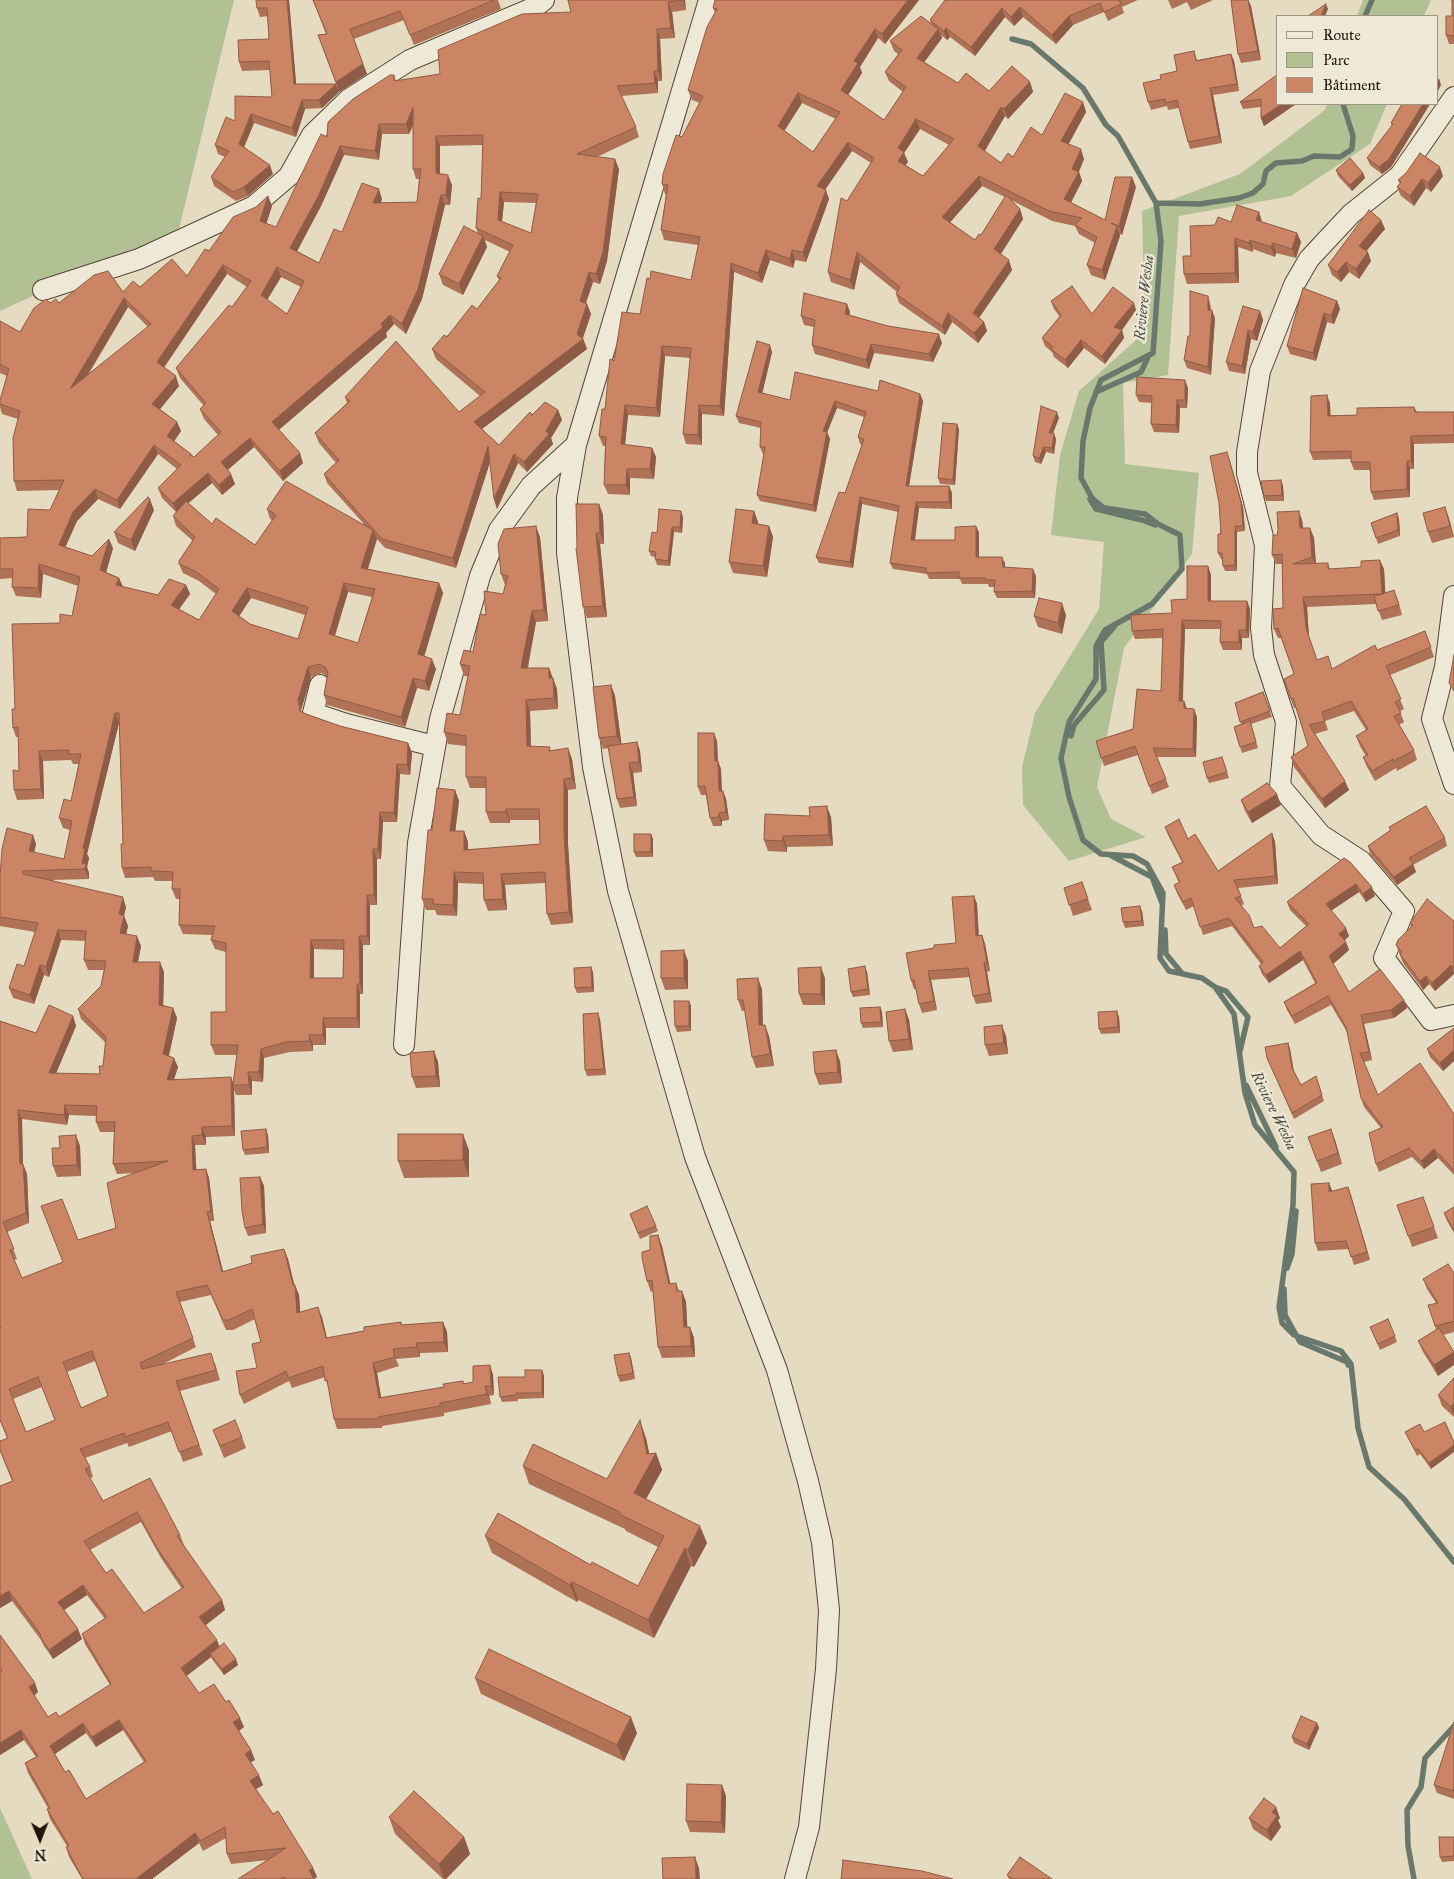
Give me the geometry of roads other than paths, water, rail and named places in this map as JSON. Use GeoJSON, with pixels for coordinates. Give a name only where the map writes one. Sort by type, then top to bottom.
{"type":"FeatureCollection","features":[{"type":"Feature","properties":{"kind":"street"},"geometry":{"type":"LineString","coordinates":[[43,290],[139,260],[254,206],[289,176],[312,135],[349,99],[410,60],[534,7],[544,0]]}},
{"type":"Feature","properties":{"kind":"street"},"geometry":{"type":"LineString","coordinates":[[709,0],[576,445],[567,498],[567,553],[593,767],[618,891],[695,1157],[777,1370],[808,1480],[822,1542],[829,1610],[826,1669],[809,1827],[795,1879]]}},
{"type":"Feature","properties":{"kind":"street"},"geometry":{"type":"LineString","coordinates":[[1454,97],[1400,174],[1351,214],[1309,259],[1294,285],[1260,371],[1246,452],[1247,472],[1264,545],[1261,628],[1264,655],[1286,722],[1280,786],[1321,835],[1361,861],[1404,911],[1384,958],[1432,1020],[1454,1015]]}},
{"type":"Feature","properties":{"kind":"street"},"geometry":{"type":"LineString","coordinates":[[404,1045],[418,843],[434,746],[480,576],[499,530],[531,486],[576,445]]}},
{"type":"Feature","properties":{"kind":"street"},"geometry":{"type":"LineString","coordinates":[[1454,596],[1445,667],[1432,719],[1454,784]]}},
{"type":"Feature","properties":{"kind":"street"},"geometry":{"type":"LineString","coordinates":[[320,685],[313,713],[346,724],[434,746]]}},
{"type":"Feature","properties":{"kind":"waterway","name":"Riviere Wesha"},"geometry":{"type":"LineString","coordinates":[[1365,15],[1372,0]]}},
{"type":"Feature","properties":{"kind":"waterway","name":"Riviere Wesha"},"geometry":{"type":"LineString","coordinates":[[1012,39],[1031,44],[1083,88],[1106,125],[1118,136],[1156,203],[1161,241],[1153,353],[1101,380],[1090,408],[1083,441],[1081,478],[1092,498],[1104,508],[1145,514],[1158,524],[1180,535],[1182,569],[1152,604],[1105,630],[1096,646],[1096,679],[1069,722],[1061,758],[1069,797],[1083,840],[1101,854],[1133,856],[1147,864],[1163,893],[1160,958],[1169,971],[1202,978],[1215,987],[1234,1014],[1245,1093],[1255,1125],[1294,1172],[1293,1205],[1279,1307],[1282,1323],[1294,1335],[1341,1351],[1351,1364],[1358,1428],[1369,1467],[1404,1499],[1454,1562]]}},
{"type":"Feature","properties":{"kind":"waterway","name":"Riviere Wesha"},"geometry":{"type":"LineString","coordinates":[[1156,203],[1200,204],[1239,198],[1253,193],[1263,184],[1266,171],[1276,163],[1302,161],[1314,156],[1340,157],[1352,149],[1353,136],[1343,105]]}},
{"type":"Feature","properties":{"kind":"waterway","name":"Riviere Wesha"},"geometry":{"type":"LineString","coordinates":[[1096,392],[1141,372],[1149,355]]}},
{"type":"Feature","properties":{"kind":"waterway","name":"Riviere Wesha"},"geometry":{"type":"LineString","coordinates":[[1090,499],[1096,509],[1155,525]]}},
{"type":"Feature","properties":{"kind":"waterway","name":"Riviere Wesha"},"geometry":{"type":"LineString","coordinates":[[1071,736],[1074,725],[1104,690],[1101,642],[1114,627]]}},
{"type":"Feature","properties":{"kind":"waterway","name":"Riviere Wesha"},"geometry":{"type":"LineString","coordinates":[[1110,855],[1152,877],[1162,903]]}},
{"type":"Feature","properties":{"kind":"waterway","name":"Riviere Wesha"},"geometry":{"type":"LineString","coordinates":[[1165,930],[1166,954],[1181,972]]}},
{"type":"Feature","properties":{"kind":"waterway","name":"Riviere Wesha"},"geometry":{"type":"LineString","coordinates":[[1215,987],[1226,991],[1248,1017],[1240,1051]]}},
{"type":"Feature","properties":{"kind":"waterway","name":"Riviere Wesha"},"geometry":{"type":"LineString","coordinates":[[1246,1085],[1276,1147]]}},
{"type":"Feature","properties":{"kind":"waterway","name":"Riviere Wesha"},"geometry":{"type":"LineString","coordinates":[[1287,1268],[1292,1254],[1296,1211]]}},
{"type":"Feature","properties":{"kind":"waterway","name":"Riviere Wesha"},"geometry":{"type":"LineString","coordinates":[[1284,1289],[1285,1315],[1300,1342],[1347,1362],[1348,1365]]}},
{"type":"Feature","properties":{"kind":"waterway","name":"Riviere Wesha"},"geometry":{"type":"LineString","coordinates":[[1414,1879],[1408,1846],[1407,1810],[1421,1787],[1425,1758],[1454,1726]]}}]}
